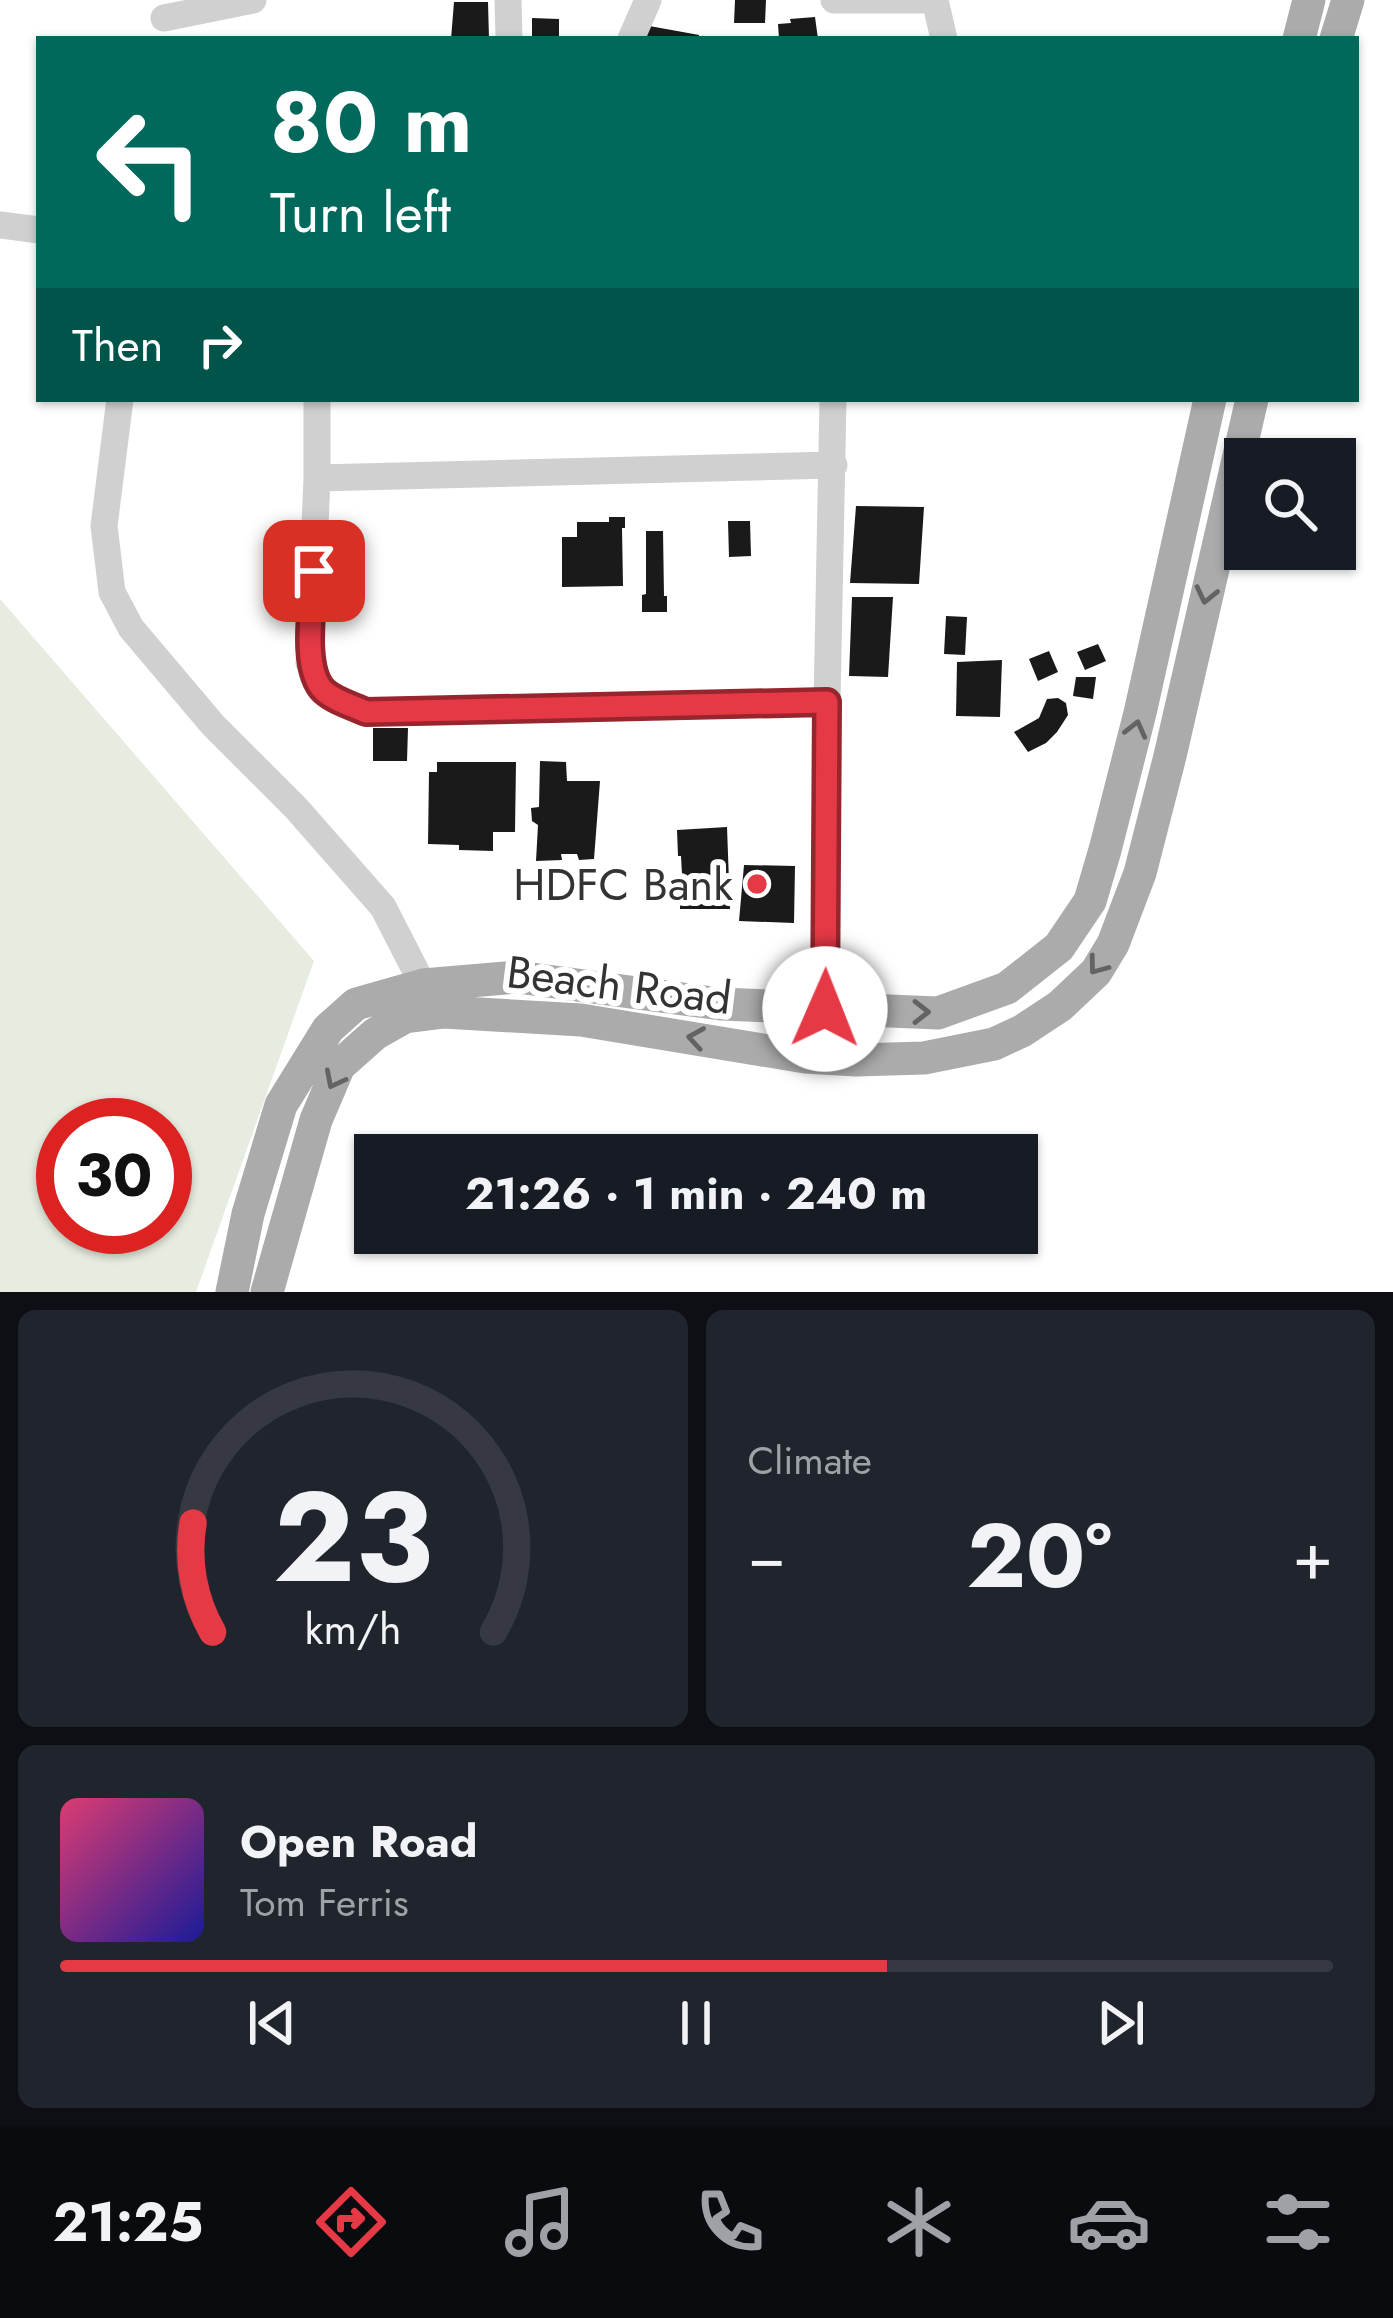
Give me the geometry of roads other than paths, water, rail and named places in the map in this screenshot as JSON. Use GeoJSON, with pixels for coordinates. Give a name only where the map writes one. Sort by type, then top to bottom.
{"type":"FeatureCollection","features":[{"type":"Feature","properties":{"kind":"main road"},"geometry":{"type":"LineString","coordinates":[[1300,36],[1309,0]]}},
{"type":"Feature","properties":{"kind":"main road"},"geometry":{"type":"LineString","coordinates":[[1337,36],[1348,0]]}},
{"type":"Feature","properties":{"kind":"main road","name":"Beach Road"},"geometry":{"type":"LineString","coordinates":[[232,1292],[248,1214],[281,1105],[328,1029],[356,1004],[427,999],[517,977],[721,1004],[938,1013],[1007,988],[1059,947],[1090,901],[1140,713],[1209,402]]}},
{"type":"Feature","properties":{"kind":"main road","name":"Beach Road"},"geometry":{"type":"LineString","coordinates":[[427,999],[444,1012],[581,1020],[805,1057],[856,1060],[924,1058],[994,1044],[1060,1006],[1096,972],[1125,917],[1140,873],[1251,402]]}},
{"type":"Feature","properties":{"kind":"main road","name":"Beach Road"},"geometry":{"type":"LineString","coordinates":[[267,1292],[316,1120],[339,1066],[375,1034],[427,999]]}},
{"type":"Feature","properties":{"kind":"street"},"geometry":{"type":"LineString","coordinates":[[163,19],[253,0]]}},
{"type":"Feature","properties":{"kind":"street"},"geometry":{"type":"LineString","coordinates":[[508,0],[509,36]]}},
{"type":"Feature","properties":{"kind":"street"},"geometry":{"type":"LineString","coordinates":[[632,36],[648,0]]}},
{"type":"Feature","properties":{"kind":"street"},"geometry":{"type":"LineString","coordinates":[[834,0],[932,0],[943,36]]}},
{"type":"Feature","properties":{"kind":"street"},"geometry":{"type":"LineString","coordinates":[[0,225],[36,230]]}},
{"type":"Feature","properties":{"kind":"street"},"geometry":{"type":"LineString","coordinates":[[120,402],[104,526],[112,592],[131,628],[213,725],[296,808],[383,907],[427,999]]}},
{"type":"Feature","properties":{"kind":"street"},"geometry":{"type":"LineString","coordinates":[[317,402],[310,663],[327,694],[366,712],[827,702]]}},
{"type":"Feature","properties":{"kind":"street"},"geometry":{"type":"LineString","coordinates":[[825,1009],[833,402]]}},
{"type":"Feature","properties":{"kind":"street"},"geometry":{"type":"LineString","coordinates":[[317,478],[834,465]]}},
{"type":"Feature","properties":{"kind":"place","name":"HDFC Bank"},"geometry":{"type":"Point","coordinates":[757,884]}}]}
